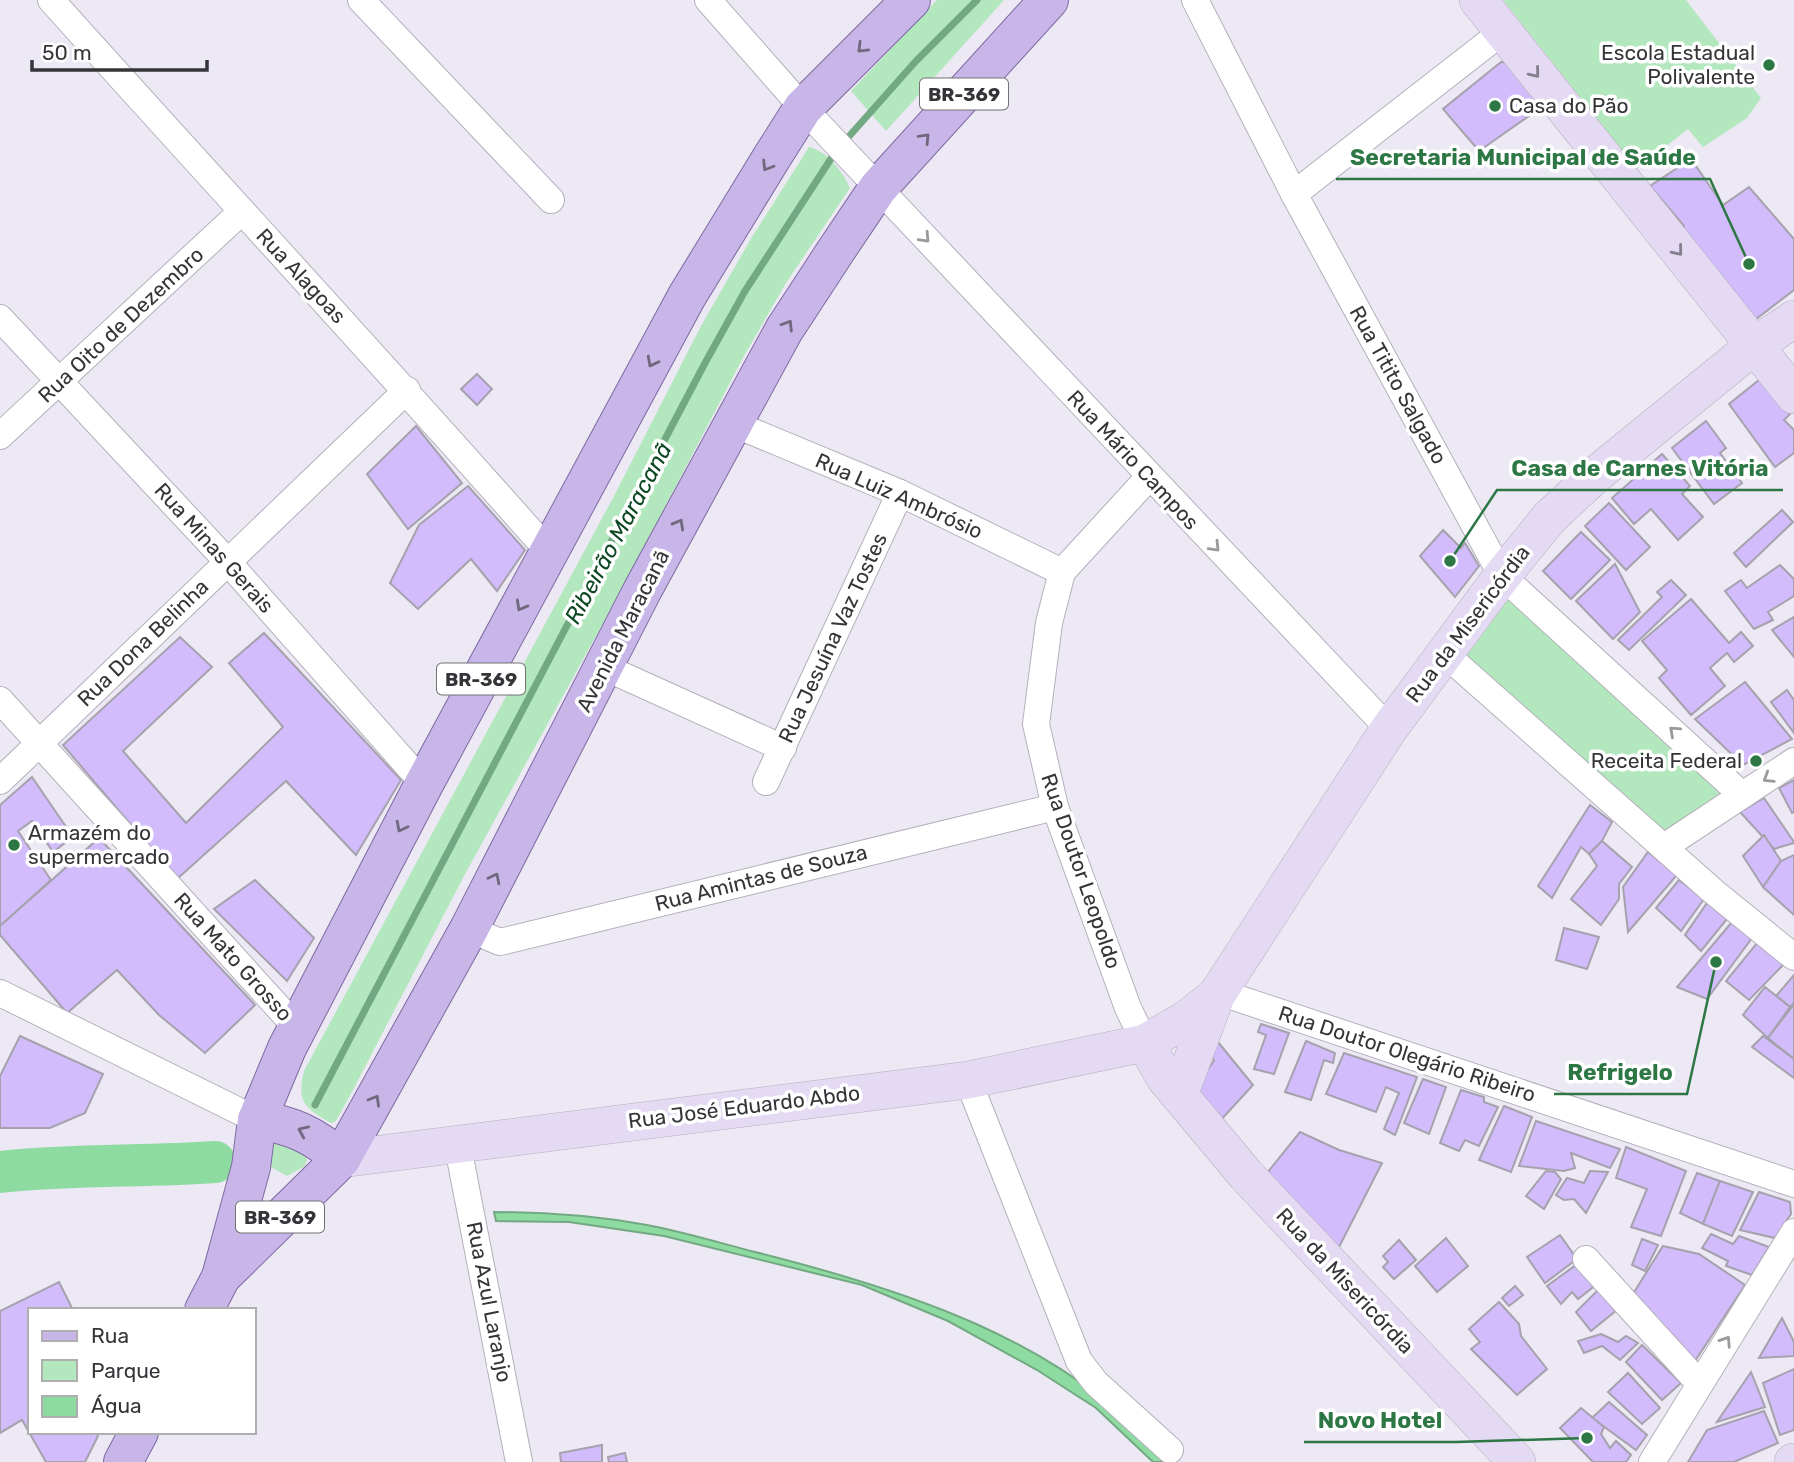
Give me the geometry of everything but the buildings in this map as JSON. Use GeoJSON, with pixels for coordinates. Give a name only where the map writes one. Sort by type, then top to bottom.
{"type":"FeatureCollection","features":[{"type":"Feature","properties":{"kind":"main road","name":"Avenida Maracanã"},"geometry":{"type":"LineString","coordinates":[[213,1293],[251,1167],[257,1119],[297,1028],[424,784],[551,553],[687,296],[811,115],[911,0]]}},
{"type":"Feature","properties":{"kind":"main road","name":"Avenida Maracanã"},"geometry":{"type":"LineString","coordinates":[[213,1293],[302,1195],[341,1159],[469,929],[604,667],[868,178],[1049,0]]}},
{"type":"Feature","properties":{"kind":"main road"},"geometry":{"type":"LineString","coordinates":[[257,1119],[287,1125],[317,1138],[341,1159]]}},
{"type":"Feature","properties":{"kind":"main road"},"geometry":{"type":"LineString","coordinates":[[251,1167],[263,1181],[276,1188],[302,1195]]}},
{"type":"Feature","properties":{"kind":"main road"},"geometry":{"type":"LineString","coordinates":[[123,1462],[138,1434]]}},
{"type":"Feature","properties":{"kind":"street","name":"Rua Alagoas"},"geometry":{"type":"LineString","coordinates":[[51,0],[241,212],[408,390],[551,553]]}},
{"type":"Feature","properties":{"kind":"street"},"geometry":{"type":"LineString","coordinates":[[361,0],[551,200]]}},
{"type":"Feature","properties":{"kind":"street","name":"Rua Mário Campos"},"geometry":{"type":"LineString","coordinates":[[708,0],[868,178],[1389,729]]}},
{"type":"Feature","properties":{"kind":"street","name":"Rua Titito Salgado"},"geometry":{"type":"LineString","coordinates":[[1195,0],[1294,194],[1502,576],[1741,794]]}},
{"type":"Feature","properties":{"kind":"street"},"geometry":{"type":"LineString","coordinates":[[1478,0],[1794,395]]}},
{"type":"Feature","properties":{"kind":"street"},"geometry":{"type":"LineString","coordinates":[[1294,194],[1502,32]]}},
{"type":"Feature","properties":{"kind":"street","name":"Rua Oito de Dezembro"},"geometry":{"type":"LineString","coordinates":[[0,436],[241,212]]}},
{"type":"Feature","properties":{"kind":"street","name":"Rua Minas Gerais"},"geometry":{"type":"LineString","coordinates":[[0,318],[228,561],[424,784]]}},
{"type":"Feature","properties":{"kind":"street","name":"Rua da Misericórdia"},"geometry":{"type":"LineString","coordinates":[[1179,1095],[1217,994],[1389,729],[1502,576],[1549,518],[1593,477],[1754,346],[1794,319]]}},
{"type":"Feature","properties":{"kind":"street","name":"Rua Dona Belinha"},"geometry":{"type":"LineString","coordinates":[[0,781],[408,390]]}},
{"type":"Feature","properties":{"kind":"street","name":"Rua Luiz Ambrósio"},"geometry":{"type":"LineString","coordinates":[[734,424],[900,493],[1062,572]]}},
{"type":"Feature","properties":{"kind":"street","name":"Rua Doutor Leopoldo"},"geometry":{"type":"LineString","coordinates":[[1145,1043],[1128,1008],[1055,807],[1036,724],[1049,623],[1062,572],[1149,477]]}},
{"type":"Feature","properties":{"kind":"street","name":"Rua Jesuína Vaz Tostes"},"geometry":{"type":"LineString","coordinates":[[766,782],[900,493]]}},
{"type":"Feature","properties":{"kind":"street"},"geometry":{"type":"LineString","coordinates":[[1445,654],[1664,847],[1794,957]]}},
{"type":"Feature","properties":{"kind":"street"},"geometry":{"type":"LineString","coordinates":[[604,667],[783,748]]}},
{"type":"Feature","properties":{"kind":"street","name":"Rua Mato Grosso"},"geometry":{"type":"LineString","coordinates":[[0,700],[297,1028]]}},
{"type":"Feature","properties":{"kind":"street"},"geometry":{"type":"LineString","coordinates":[[1664,847],[1794,761]]}},
{"type":"Feature","properties":{"kind":"street","name":"Rua Amintas de Souza"},"geometry":{"type":"LineString","coordinates":[[469,929],[500,942],[1055,807]]}},
{"type":"Feature","properties":{"kind":"street"},"geometry":{"type":"LineString","coordinates":[[0,993],[257,1119]]}},
{"type":"Feature","properties":{"kind":"street","name":"Rua da Misericórdia"},"geometry":{"type":"LineString","coordinates":[[1217,994],[1185,1020],[1145,1043],[1179,1095],[1245,1175],[1517,1462]]}},
{"type":"Feature","properties":{"kind":"street","name":"Rua Doutor Olegário Ribeiro"},"geometry":{"type":"LineString","coordinates":[[1217,994],[1794,1184]]}},
{"type":"Feature","properties":{"kind":"street","name":"Rua José Eduardo Abdo"},"geometry":{"type":"LineString","coordinates":[[341,1159],[457,1142],[968,1080],[1145,1043]]}},
{"type":"Feature","properties":{"kind":"street"},"geometry":{"type":"LineString","coordinates":[[968,1080],[1079,1361],[1096,1382],[1170,1450]]}},
{"type":"Feature","properties":{"kind":"street","name":"Rua Azul Laranjo"},"geometry":{"type":"LineString","coordinates":[[457,1142],[519,1462]]}},
{"type":"Feature","properties":{"kind":"street"},"geometry":{"type":"LineString","coordinates":[[1652,1462],[1698,1382],[1794,1231]]}},
{"type":"Feature","properties":{"kind":"street"},"geometry":{"type":"LineString","coordinates":[[1586,1259],[1698,1382]]}},
{"type":"Feature","properties":{"kind":"green space"},"geometry":{"type":"Polygon","coordinates":[[[937,0],[1004,0],[886,131],[851,91],[937,0]]]}},
{"type":"Feature","properties":{"kind":"green space"},"geometry":{"type":"Polygon","coordinates":[[[1503,0],[1686,0],[1761,98],[1747,118],[1703,147],[1688,129],[1637,169],[1503,0]]]}},
{"type":"Feature","properties":{"kind":"green space"},"geometry":{"type":"Polygon","coordinates":[[[809,147],[834,163],[850,188],[786,283],[744,356],[624,585],[464,876],[353,1090],[336,1121],[331,1123],[309,1109],[305,1103],[301,1090],[304,1071],[613,498],[701,326],[752,237],[809,147]]]}},
{"type":"Feature","properties":{"kind":"green space"},"geometry":{"type":"Polygon","coordinates":[[[1503,589],[1729,792],[1666,832],[1454,651],[1503,589]]]}},
{"type":"Feature","properties":{"kind":"green space"},"geometry":{"type":"Polygon","coordinates":[[[271,1140],[309,1152],[305,1166],[287,1176],[269,1166],[271,1140]]]}},
{"type":"Feature","properties":{"kind":"water"},"geometry":{"type":"Polygon","coordinates":[[[494,1212],[590,1217],[661,1228],[809,1266],[922,1302],[978,1325],[1032,1352],[1081,1383],[1126,1420],[1164,1462],[1153,1462],[1096,1408],[1037,1370],[948,1321],[862,1285],[664,1236],[569,1222],[496,1221],[494,1212]]]}},
{"type":"Feature","properties":{"kind":"waterway","name":"Ribeirão Maracanã"},"geometry":{"type":"LineString","coordinates":[[844,142],[916,61],[977,0]]}},
{"type":"Feature","properties":{"kind":"waterway","name":"Ribeirão Maracanã"},"geometry":{"type":"LineString","coordinates":[[315,1105],[705,363],[745,291],[836,151]]}},
{"type":"Feature","properties":{"kind":"waterway","name":"Ribeirão Maracanã"},"geometry":{"type":"LineString","coordinates":[[0,1172],[215,1162]]}},
{"type":"Feature","properties":{"kind":"place","name":"Escola Estadual Polivalente"},"geometry":{"type":"Point","coordinates":[1769,65]}},
{"type":"Feature","properties":{"kind":"place","name":"Casa do Pão"},"geometry":{"type":"Point","coordinates":[1495,106]}},
{"type":"Feature","properties":{"kind":"place","name":"Secretaria Municipal de Saúde"},"geometry":{"type":"Point","coordinates":[1749,264]}},
{"type":"Feature","properties":{"kind":"place","name":"Casa de Carnes Vitória"},"geometry":{"type":"Point","coordinates":[1450,561]}},
{"type":"Feature","properties":{"kind":"place","name":"Receita Federal"},"geometry":{"type":"Point","coordinates":[1756,761]}},
{"type":"Feature","properties":{"kind":"place","name":"Armazém do supermercado"},"geometry":{"type":"Point","coordinates":[14,845]}},
{"type":"Feature","properties":{"kind":"place","name":"Refrigelo"},"geometry":{"type":"Point","coordinates":[1716,962]}},
{"type":"Feature","properties":{"kind":"place","name":"Novo Hotel"},"geometry":{"type":"Point","coordinates":[1587,1438]}}]}
